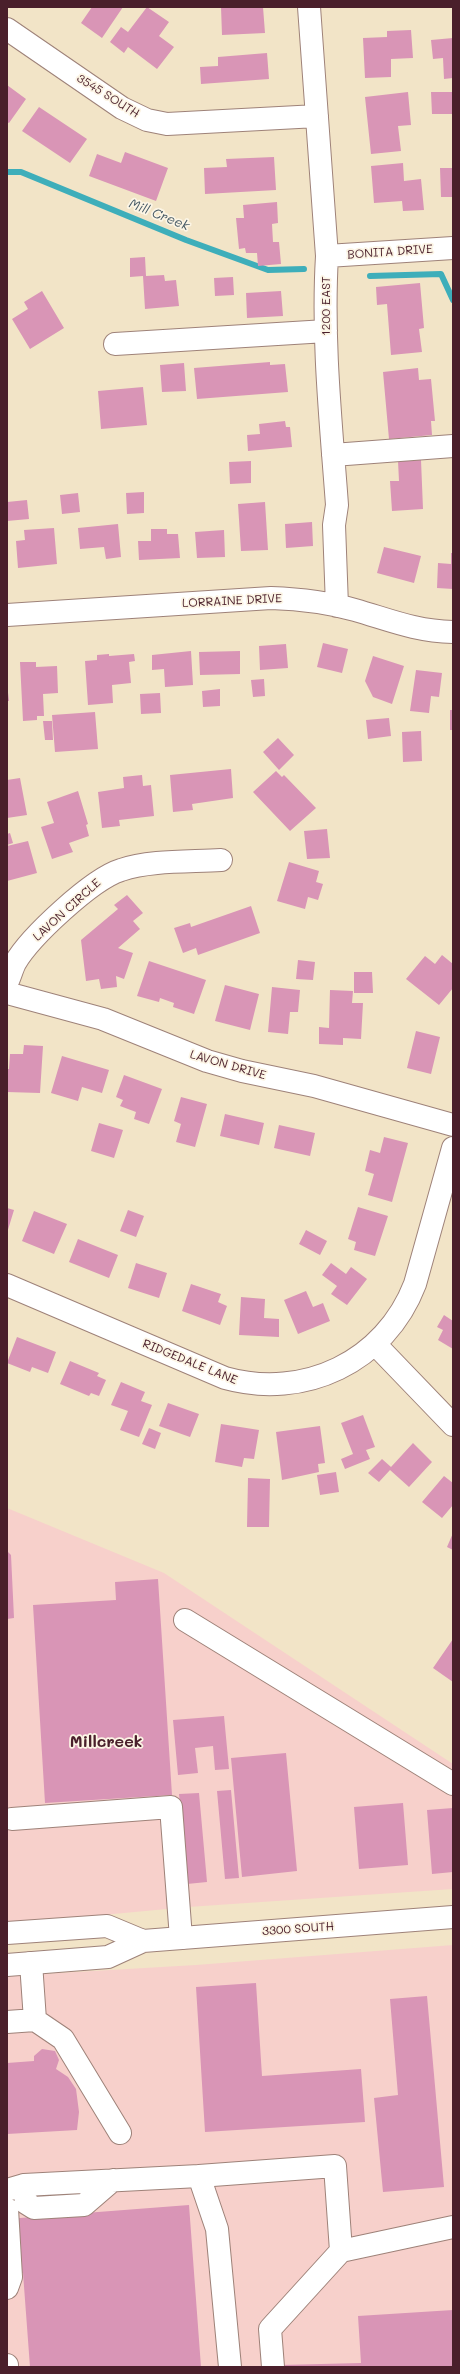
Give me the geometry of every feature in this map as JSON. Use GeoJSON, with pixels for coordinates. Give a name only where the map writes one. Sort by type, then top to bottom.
{"type":"FeatureCollection","features":[{"type":"Feature","properties":{"kind":"street","name":"1200 EAST"},"geometry":{"type":"LineString","coordinates":[[309,7],[327,256],[325,290],[326,331],[337,505],[334,525],[337,606]]}},
{"type":"Feature","properties":{"kind":"street","name":"3545 SOUTH"},"geometry":{"type":"LineString","coordinates":[[7,29],[122,108],[147,120],[167,124],[317,116]]}},
{"type":"Feature","properties":{"kind":"street","name":"BONITA DRIVE"},"geometry":{"type":"LineString","coordinates":[[327,256],[453,248]]}},
{"type":"Feature","properties":{"kind":"street"},"geometry":{"type":"LineString","coordinates":[[115,344],[326,331]]}},
{"type":"Feature","properties":{"kind":"street"},"geometry":{"type":"LineString","coordinates":[[333,455],[453,446]]}},
{"type":"Feature","properties":{"kind":"street","name":"LORRAINE DRIVE"},"geometry":{"type":"LineString","coordinates":[[7,615],[271,598],[308,599],[415,629],[453,632]]}},
{"type":"Feature","properties":{"kind":"street","name":"LAVON CIRCLE"},"geometry":{"type":"LineString","coordinates":[[7,983],[15,963],[42,931],[94,884],[109,875],[134,866],[221,860]]}},
{"type":"Feature","properties":{"kind":"street","name":"LAVON DRIVE"},"geometry":{"type":"LineString","coordinates":[[7,993],[102,1019],[194,1056],[242,1072],[314,1086],[453,1125]]}},
{"type":"Feature","properties":{"kind":"street","name":"RIDGEDALE LANE"},"geometry":{"type":"LineString","coordinates":[[7,1285],[225,1378],[242,1383],[277,1386],[312,1379],[348,1364],[375,1344],[389,1329],[408,1301],[453,1148]]}},
{"type":"Feature","properties":{"kind":"street"},"geometry":{"type":"LineString","coordinates":[[375,1344],[453,1425]]}},
{"type":"Feature","properties":{"kind":"street"},"geometry":{"type":"LineString","coordinates":[[185,1620],[453,1784]]}},
{"type":"Feature","properties":{"kind":"street"},"geometry":{"type":"LineString","coordinates":[[12,1819],[171,1807],[181,1938]]}},
{"type":"Feature","properties":{"kind":"street","name":"3300 SOUTH"},"geometry":{"type":"LineString","coordinates":[[7,1965],[108,1957],[142,1941],[453,1917]]}},
{"type":"Feature","properties":{"kind":"street","name":"3300 SOUTH"},"geometry":{"type":"LineString","coordinates":[[7,1933],[107,1926],[142,1941]]}},
{"type":"Feature","properties":{"kind":"street"},"geometry":{"type":"LineString","coordinates":[[31,1963],[35,2020]]}},
{"type":"Feature","properties":{"kind":"street"},"geometry":{"type":"LineString","coordinates":[[7,2022],[35,2020],[63,2039],[120,2133]]}},
{"type":"Feature","properties":{"kind":"street"},"geometry":{"type":"LineString","coordinates":[[113,2180],[84,2205],[34,2208],[26,2203],[18,2189],[113,2180],[199,2176],[335,2166],[341,2251]]}},
{"type":"Feature","properties":{"kind":"street"},"geometry":{"type":"LineString","coordinates":[[199,2176],[218,2229],[230,2367]]}},
{"type":"Feature","properties":{"kind":"street"},"geometry":{"type":"LineString","coordinates":[[7,2209],[11,2277],[7,2288]]}},
{"type":"Feature","properties":{"kind":"street"},"geometry":{"type":"LineString","coordinates":[[273,2367],[270,2329],[341,2251],[453,2227]]}},
{"type":"Feature","properties":{"kind":"shaded area"},"geometry":{"type":"Polygon","coordinates":[[[7,1508],[164,1573],[453,1764],[453,1889],[188,1907],[7,1924],[7,1508]]]}},
{"type":"Feature","properties":{"kind":"shaded area"},"geometry":{"type":"Polygon","coordinates":[[[453,1945],[453,2367],[7,2367],[7,1976],[196,1965],[453,1945]]]}},
{"type":"Feature","properties":{"kind":"building"},"geometry":{"type":"Polygon","coordinates":[[[92,7],[123,7],[102,38],[81,23],[92,7]]]}},
{"type":"Feature","properties":{"kind":"building"},"geometry":{"type":"Polygon","coordinates":[[[147,7],[169,22],[159,36],[174,47],[157,69],[128,47],[124,53],[110,42],[121,27],[128,32],[147,7]]]}},
{"type":"Feature","properties":{"kind":"building"},"geometry":{"type":"Polygon","coordinates":[[[221,7],[263,7],[265,33],[222,35],[221,7]]]}},
{"type":"Feature","properties":{"kind":"building"},"geometry":{"type":"Polygon","coordinates":[[[411,30],[413,58],[391,59],[391,77],[365,78],[363,38],[387,37],[387,31],[411,30]]]}},
{"type":"Feature","properties":{"kind":"building"},"geometry":{"type":"Polygon","coordinates":[[[453,38],[453,78],[444,79],[443,58],[433,59],[431,40],[453,38]]]}},
{"type":"Feature","properties":{"kind":"building"},"geometry":{"type":"Polygon","coordinates":[[[267,53],[269,79],[201,84],[200,67],[218,66],[218,57],[267,53]]]}},
{"type":"Feature","properties":{"kind":"building"},"geometry":{"type":"Polygon","coordinates":[[[7,85],[26,99],[9,123],[7,122],[7,85]]]}},
{"type":"Feature","properties":{"kind":"building"},"geometry":{"type":"Polygon","coordinates":[[[408,92],[411,125],[398,126],[401,151],[371,154],[365,97],[408,92]]]}},
{"type":"Feature","properties":{"kind":"building"},"geometry":{"type":"Polygon","coordinates":[[[431,92],[453,92],[453,114],[432,114],[431,92]]]}},
{"type":"Feature","properties":{"kind":"building"},"geometry":{"type":"Polygon","coordinates":[[[39,107],[87,139],[70,163],[22,131],[39,107]]]}},
{"type":"Feature","properties":{"kind":"building"},"geometry":{"type":"Polygon","coordinates":[[[125,152],[168,168],[156,201],[89,176],[97,154],[121,163],[125,152]]]}},
{"type":"Feature","properties":{"kind":"building"},"geometry":{"type":"Polygon","coordinates":[[[274,157],[276,190],[205,194],[204,168],[227,167],[226,159],[274,157]]]}},
{"type":"Feature","properties":{"kind":"building"},"geometry":{"type":"Polygon","coordinates":[[[403,163],[404,181],[421,179],[424,210],[403,211],[402,201],[374,203],[371,166],[403,163]]]}},
{"type":"Feature","properties":{"kind":"building"},"geometry":{"type":"Polygon","coordinates":[[[440,168],[453,168],[453,197],[441,197],[440,168]]]}},
{"type":"Feature","properties":{"kind":"building"},"geometry":{"type":"Polygon","coordinates":[[[277,202],[278,223],[272,224],[273,242],[279,242],[281,264],[258,266],[257,253],[246,253],[245,248],[239,249],[236,218],[244,218],[243,205],[277,202]]]}},
{"type":"Feature","properties":{"kind":"building"},"geometry":{"type":"Polygon","coordinates":[[[145,257],[146,276],[164,275],[165,281],[176,280],[179,306],[145,309],[143,276],[130,277],[130,258],[145,257]]]}},
{"type":"Feature","properties":{"kind":"building"},"geometry":{"type":"Polygon","coordinates":[[[233,277],[234,295],[215,296],[214,278],[233,277]]]}},
{"type":"Feature","properties":{"kind":"building"},"geometry":{"type":"Polygon","coordinates":[[[420,283],[424,328],[419,329],[422,352],[391,355],[387,304],[377,305],[376,287],[420,283]]]}},
{"type":"Feature","properties":{"kind":"building"},"geometry":{"type":"Polygon","coordinates":[[[42,291],[64,328],[30,349],[12,319],[28,309],[24,302],[42,291]]]}},
{"type":"Feature","properties":{"kind":"building"},"geometry":{"type":"Polygon","coordinates":[[[281,291],[283,316],[247,318],[246,293],[281,291]]]}},
{"type":"Feature","properties":{"kind":"building"},"geometry":{"type":"Polygon","coordinates":[[[270,362],[270,365],[285,364],[288,392],[197,399],[194,368],[270,362]]]}},
{"type":"Feature","properties":{"kind":"building"},"geometry":{"type":"Polygon","coordinates":[[[184,363],[186,391],[162,392],[160,365],[184,363]]]}},
{"type":"Feature","properties":{"kind":"building"},"geometry":{"type":"Polygon","coordinates":[[[418,368],[419,380],[431,379],[435,421],[431,421],[432,435],[389,439],[383,372],[418,368]]]}},
{"type":"Feature","properties":{"kind":"building"},"geometry":{"type":"Polygon","coordinates":[[[143,387],[147,425],[101,429],[98,391],[143,387]]]}},
{"type":"Feature","properties":{"kind":"building"},"geometry":{"type":"Polygon","coordinates":[[[285,421],[286,427],[290,427],[292,447],[248,451],[247,435],[260,434],[259,424],[285,421]]]}},
{"type":"Feature","properties":{"kind":"building"},"geometry":{"type":"Polygon","coordinates":[[[421,460],[423,509],[392,511],[390,481],[399,481],[398,461],[421,460]]]}},
{"type":"Feature","properties":{"kind":"building"},"geometry":{"type":"Polygon","coordinates":[[[251,461],[251,483],[230,484],[229,462],[251,461]]]}},
{"type":"Feature","properties":{"kind":"building"},"geometry":{"type":"Polygon","coordinates":[[[144,492],[144,513],[127,514],[126,493],[144,492]]]}},
{"type":"Feature","properties":{"kind":"building"},"geometry":{"type":"Polygon","coordinates":[[[78,493],[80,512],[62,514],[60,495],[78,493]]]}},
{"type":"Feature","properties":{"kind":"building"},"geometry":{"type":"Polygon","coordinates":[[[27,500],[29,519],[7,521],[7,502],[27,500]]]}},
{"type":"Feature","properties":{"kind":"building"},"geometry":{"type":"Polygon","coordinates":[[[265,502],[268,550],[241,551],[238,504],[265,502]]]}},
{"type":"Feature","properties":{"kind":"building"},"geometry":{"type":"Polygon","coordinates":[[[312,522],[313,546],[286,548],[285,524],[312,522]]]}},
{"type":"Feature","properties":{"kind":"building"},"geometry":{"type":"Polygon","coordinates":[[[118,524],[121,557],[106,559],[104,547],[80,549],[78,528],[118,524]]]}},
{"type":"Feature","properties":{"kind":"building"},"geometry":{"type":"Polygon","coordinates":[[[54,528],[57,564],[18,568],[16,541],[25,540],[24,530],[54,528]]]}},
{"type":"Feature","properties":{"kind":"building"},"geometry":{"type":"Polygon","coordinates":[[[151,529],[167,529],[167,534],[178,534],[180,558],[139,560],[138,541],[151,541],[151,529]]]}},
{"type":"Feature","properties":{"kind":"building"},"geometry":{"type":"Polygon","coordinates":[[[224,530],[225,557],[197,558],[195,532],[224,530]]]}},
{"type":"Feature","properties":{"kind":"building"},"geometry":{"type":"Polygon","coordinates":[[[384,547],[421,556],[414,583],[377,573],[384,547]]]}},
{"type":"Feature","properties":{"kind":"building"},"geometry":{"type":"Polygon","coordinates":[[[451,553],[453,553],[453,589],[437,588],[438,563],[451,564],[451,553]]]}},
{"type":"Feature","properties":{"kind":"building"},"geometry":{"type":"Polygon","coordinates":[[[323,643],[348,649],[342,673],[317,667],[323,643]]]}},
{"type":"Feature","properties":{"kind":"building"},"geometry":{"type":"Polygon","coordinates":[[[286,644],[288,668],[260,670],[259,646],[286,644]]]}},
{"type":"Feature","properties":{"kind":"building"},"geometry":{"type":"Polygon","coordinates":[[[191,651],[193,685],[165,687],[164,669],[152,670],[152,655],[191,651]]]}},
{"type":"Feature","properties":{"kind":"building"},"geometry":{"type":"Polygon","coordinates":[[[240,651],[240,674],[200,675],[199,652],[240,651]]]}},
{"type":"Feature","properties":{"kind":"building"},"geometry":{"type":"Polygon","coordinates":[[[109,654],[109,656],[134,654],[135,661],[129,662],[131,683],[112,685],[113,703],[88,705],[85,661],[97,660],[97,655],[109,654]]]}},
{"type":"Feature","properties":{"kind":"building"},"geometry":{"type":"Polygon","coordinates":[[[373,656],[404,666],[392,704],[373,697],[365,681],[373,656]]]}},
{"type":"Feature","properties":{"kind":"building"},"geometry":{"type":"Polygon","coordinates":[[[20,662],[36,662],[36,667],[57,666],[58,693],[43,694],[44,716],[37,716],[37,720],[23,721],[20,662]]]}},
{"type":"Feature","properties":{"kind":"building"},"geometry":{"type":"Polygon","coordinates":[[[416,670],[442,673],[439,697],[431,696],[429,713],[410,711],[416,670]]]}},
{"type":"Feature","properties":{"kind":"building"},"geometry":{"type":"Polygon","coordinates":[[[264,679],[265,696],[253,697],[251,680],[264,679]]]}},
{"type":"Feature","properties":{"kind":"building"},"geometry":{"type":"Polygon","coordinates":[[[7,684],[9,701],[7,701],[7,684]]]}},
{"type":"Feature","properties":{"kind":"building"},"geometry":{"type":"Polygon","coordinates":[[[220,689],[220,706],[203,707],[202,691],[220,689]]]}},
{"type":"Feature","properties":{"kind":"building"},"geometry":{"type":"Polygon","coordinates":[[[160,693],[161,713],[141,714],[140,694],[160,693]]]}},
{"type":"Feature","properties":{"kind":"building"},"geometry":{"type":"Polygon","coordinates":[[[450,710],[453,710],[453,730],[450,730],[450,710]]]}},
{"type":"Feature","properties":{"kind":"building"},"geometry":{"type":"Polygon","coordinates":[[[95,712],[98,749],[55,752],[52,715],[95,712]]]}},
{"type":"Feature","properties":{"kind":"building"},"geometry":{"type":"Polygon","coordinates":[[[389,718],[391,736],[368,739],[366,720],[389,718]]]}},
{"type":"Feature","properties":{"kind":"building"},"geometry":{"type":"Polygon","coordinates":[[[43,721],[52,721],[53,740],[45,740],[43,721]]]}},
{"type":"Feature","properties":{"kind":"building"},"geometry":{"type":"Polygon","coordinates":[[[421,731],[422,761],[403,762],[402,732],[421,731]]]}},
{"type":"Feature","properties":{"kind":"building"},"geometry":{"type":"Polygon","coordinates":[[[278,738],[294,755],[279,770],[263,752],[278,738]]]}},
{"type":"Feature","properties":{"kind":"building"},"geometry":{"type":"Polygon","coordinates":[[[231,769],[233,798],[192,804],[193,810],[173,812],[170,775],[231,769]]]}},
{"type":"Feature","properties":{"kind":"building"},"geometry":{"type":"Polygon","coordinates":[[[276,771],[282,777],[284,775],[316,808],[290,831],[253,792],[276,771]]]}},
{"type":"Feature","properties":{"kind":"building"},"geometry":{"type":"Polygon","coordinates":[[[142,775],[143,786],[151,785],[154,816],[119,820],[120,826],[102,828],[98,792],[124,788],[123,777],[142,775]]]}},
{"type":"Feature","properties":{"kind":"building"},"geometry":{"type":"Polygon","coordinates":[[[20,778],[27,815],[7,818],[7,780],[20,778]]]}},
{"type":"Feature","properties":{"kind":"building"},"geometry":{"type":"Polygon","coordinates":[[[78,791],[88,824],[86,825],[89,836],[69,843],[73,852],[52,859],[41,827],[54,823],[47,802],[78,791]]]}},
{"type":"Feature","properties":{"kind":"building"},"geometry":{"type":"Polygon","coordinates":[[[327,829],[330,858],[307,859],[304,831],[327,829]]]}},
{"type":"Feature","properties":{"kind":"building"},"geometry":{"type":"Polygon","coordinates":[[[10,833],[13,843],[7,845],[7,834],[10,833]]]}},
{"type":"Feature","properties":{"kind":"building"},"geometry":{"type":"Polygon","coordinates":[[[28,841],[37,873],[7,881],[7,846],[28,841]]]}},
{"type":"Feature","properties":{"kind":"building"},"geometry":{"type":"Polygon","coordinates":[[[289,862],[319,871],[316,882],[323,884],[318,900],[308,897],[305,909],[277,901],[289,862]]]}},
{"type":"Feature","properties":{"kind":"building"},"geometry":{"type":"Polygon","coordinates":[[[127,895],[143,913],[133,921],[140,929],[118,948],[133,953],[124,979],[116,976],[117,987],[101,989],[99,979],[86,981],[81,940],[118,909],[114,905],[127,895]]]}},
{"type":"Feature","properties":{"kind":"building"},"geometry":{"type":"Polygon","coordinates":[[[251,906],[260,933],[198,955],[196,948],[183,953],[174,928],[190,923],[191,927],[251,906]]]}},
{"type":"Feature","properties":{"kind":"building"},"geometry":{"type":"Polygon","coordinates":[[[442,955],[453,964],[453,988],[439,1005],[406,979],[425,956],[435,964],[442,955]]]}},
{"type":"Feature","properties":{"kind":"building"},"geometry":{"type":"Polygon","coordinates":[[[298,960],[315,962],[313,980],[296,979],[298,960]]]}},
{"type":"Feature","properties":{"kind":"building"},"geometry":{"type":"Polygon","coordinates":[[[149,961],[206,980],[194,1014],[173,1007],[174,1003],[160,998],[159,1002],[137,996],[149,961]]]}},
{"type":"Feature","properties":{"kind":"building"},"geometry":{"type":"Polygon","coordinates":[[[354,972],[372,972],[373,993],[354,993],[354,972]]]}},
{"type":"Feature","properties":{"kind":"building"},"geometry":{"type":"Polygon","coordinates":[[[225,985],[259,994],[250,1030],[215,1021],[225,985]]]}},
{"type":"Feature","properties":{"kind":"building"},"geometry":{"type":"Polygon","coordinates":[[[272,987],[300,990],[298,1012],[290,1012],[288,1034],[268,1032],[272,987]]]}},
{"type":"Feature","properties":{"kind":"building"},"geometry":{"type":"Polygon","coordinates":[[[330,990],[353,991],[352,1003],[363,1003],[361,1039],[343,1038],[343,1045],[319,1044],[319,1027],[329,1028],[330,990]]]}},
{"type":"Feature","properties":{"kind":"building"},"geometry":{"type":"Polygon","coordinates":[[[416,1031],[440,1037],[431,1074],[407,1068],[416,1031]]]}},
{"type":"Feature","properties":{"kind":"building"},"geometry":{"type":"Polygon","coordinates":[[[24,1045],[43,1046],[40,1093],[7,1092],[7,1069],[9,1069],[10,1054],[23,1054],[24,1045]]]}},
{"type":"Feature","properties":{"kind":"building"},"geometry":{"type":"Polygon","coordinates":[[[62,1056],[109,1070],[102,1093],[82,1087],[78,1101],[51,1093],[62,1056]]]}},
{"type":"Feature","properties":{"kind":"building"},"geometry":{"type":"Polygon","coordinates":[[[124,1075],[162,1089],[149,1124],[134,1119],[136,1112],[120,1106],[123,1100],[116,1097],[124,1075]]]}},
{"type":"Feature","properties":{"kind":"building"},"geometry":{"type":"Polygon","coordinates":[[[181,1097],[207,1104],[195,1147],[176,1142],[181,1124],[174,1121],[181,1097]]]}},
{"type":"Feature","properties":{"kind":"building"},"geometry":{"type":"Polygon","coordinates":[[[225,1114],[264,1123],[259,1145],[220,1136],[225,1114]]]}},
{"type":"Feature","properties":{"kind":"building"},"geometry":{"type":"Polygon","coordinates":[[[99,1123],[123,1130],[114,1158],[91,1151],[99,1123]]]}},
{"type":"Feature","properties":{"kind":"building"},"geometry":{"type":"Polygon","coordinates":[[[279,1125],[315,1133],[310,1156],[274,1148],[279,1125]]]}},
{"type":"Feature","properties":{"kind":"building"},"geometry":{"type":"Polygon","coordinates":[[[384,1137],[408,1143],[392,1202],[368,1195],[374,1174],[365,1171],[370,1150],[380,1153],[384,1137]]]}},
{"type":"Feature","properties":{"kind":"building"},"geometry":{"type":"Polygon","coordinates":[[[358,1207],[388,1216],[375,1256],[354,1250],[356,1242],[348,1239],[358,1207]]]}},
{"type":"Feature","properties":{"kind":"building"},"geometry":{"type":"Polygon","coordinates":[[[7,1208],[14,1210],[7,1233],[7,1208]]]}},
{"type":"Feature","properties":{"kind":"building"},"geometry":{"type":"Polygon","coordinates":[[[128,1210],[144,1216],[136,1237],[120,1231],[128,1210]]]}},
{"type":"Feature","properties":{"kind":"building"},"geometry":{"type":"Polygon","coordinates":[[[34,1211],[67,1224],[54,1254],[22,1241],[34,1211]]]}},
{"type":"Feature","properties":{"kind":"building"},"geometry":{"type":"Polygon","coordinates":[[[306,1230],[327,1241],[320,1255],[299,1244],[306,1230]]]}},
{"type":"Feature","properties":{"kind":"building"},"geometry":{"type":"Polygon","coordinates":[[[78,1239],[118,1255],[109,1278],[69,1262],[78,1239]]]}},
{"type":"Feature","properties":{"kind":"building"},"geometry":{"type":"Polygon","coordinates":[[[136,1263],[167,1273],[159,1298],[128,1288],[136,1263]]]}},
{"type":"Feature","properties":{"kind":"building"},"geometry":{"type":"Polygon","coordinates":[[[331,1263],[346,1274],[351,1267],[367,1279],[347,1305],[331,1294],[337,1286],[322,1275],[331,1263]]]}},
{"type":"Feature","properties":{"kind":"building"},"geometry":{"type":"Polygon","coordinates":[[[191,1284],[221,1294],[218,1302],[227,1306],[220,1325],[182,1311],[191,1284]]]}},
{"type":"Feature","properties":{"kind":"building"},"geometry":{"type":"Polygon","coordinates":[[[306,1291],[313,1307],[323,1303],[330,1321],[298,1334],[284,1300],[306,1291]]]}},
{"type":"Feature","properties":{"kind":"building"},"geometry":{"type":"Polygon","coordinates":[[[241,1297],[265,1299],[264,1318],[279,1319],[279,1337],[239,1335],[241,1297]]]}},
{"type":"Feature","properties":{"kind":"building"},"geometry":{"type":"Polygon","coordinates":[[[444,1315],[453,1321],[453,1349],[438,1340],[443,1330],[437,1327],[444,1315]]]}},
{"type":"Feature","properties":{"kind":"building"},"geometry":{"type":"Polygon","coordinates":[[[17,1337],[56,1352],[48,1373],[32,1367],[30,1372],[7,1363],[17,1337]]]}},
{"type":"Feature","properties":{"kind":"building"},"geometry":{"type":"Polygon","coordinates":[[[70,1361],[99,1373],[97,1376],[106,1380],[99,1396],[91,1393],[89,1396],[60,1384],[70,1361]]]}},
{"type":"Feature","properties":{"kind":"building"},"geometry":{"type":"Polygon","coordinates":[[[121,1382],[145,1392],[141,1401],[152,1405],[139,1437],[120,1430],[128,1411],[111,1405],[121,1382]]]}},
{"type":"Feature","properties":{"kind":"building"},"geometry":{"type":"Polygon","coordinates":[[[168,1403],[199,1414],[190,1437],[159,1426],[168,1403]]]}},
{"type":"Feature","properties":{"kind":"building"},"geometry":{"type":"Polygon","coordinates":[[[363,1415],[375,1447],[366,1450],[370,1459],[345,1469],[341,1459],[353,1454],[341,1423],[363,1415]]]}},
{"type":"Feature","properties":{"kind":"building"},"geometry":{"type":"Polygon","coordinates":[[[221,1424],[259,1430],[254,1459],[244,1458],[242,1467],[215,1462],[221,1424]]]}},
{"type":"Feature","properties":{"kind":"building"},"geometry":{"type":"Polygon","coordinates":[[[320,1426],[325,1463],[318,1464],[319,1472],[282,1480],[276,1432],[320,1426]]]}},
{"type":"Feature","properties":{"kind":"building"},"geometry":{"type":"Polygon","coordinates":[[[149,1428],[161,1433],[155,1449],[142,1444],[149,1428]]]}},
{"type":"Feature","properties":{"kind":"building"},"geometry":{"type":"Polygon","coordinates":[[[413,1443],[432,1462],[409,1487],[390,1470],[379,1482],[368,1473],[382,1459],[391,1467],[413,1443]]]}},
{"type":"Feature","properties":{"kind":"building"},"geometry":{"type":"Polygon","coordinates":[[[336,1472],[339,1492],[320,1495],[317,1475],[336,1472]]]}},
{"type":"Feature","properties":{"kind":"building"},"geometry":{"type":"Polygon","coordinates":[[[444,1476],[453,1483],[453,1505],[442,1518],[422,1502],[444,1476]]]}},
{"type":"Feature","properties":{"kind":"building"},"geometry":{"type":"Polygon","coordinates":[[[248,1478],[270,1479],[269,1527],[247,1527],[248,1478]]]}},
{"type":"Feature","properties":{"kind":"building"},"geometry":{"type":"Polygon","coordinates":[[[453,1533],[453,1550],[447,1547],[453,1533]]]}},
{"type":"Feature","properties":{"kind":"building"},"geometry":{"type":"Polygon","coordinates":[[[7,1551],[11,1555],[14,1618],[7,1619],[7,1551]]]}},
{"type":"Feature","properties":{"kind":"building"},"geometry":{"type":"Polygon","coordinates":[[[158,1579],[172,1795],[45,1803],[33,1605],[116,1600],[115,1582],[158,1579]]]}},
{"type":"Feature","properties":{"kind":"building"},"geometry":{"type":"Polygon","coordinates":[[[453,1639],[453,1682],[433,1668],[453,1639]]]}},
{"type":"Feature","properties":{"kind":"building"},"geometry":{"type":"Polygon","coordinates":[[[224,1716],[229,1769],[215,1770],[213,1746],[195,1748],[198,1773],[178,1775],[173,1720],[224,1716]]]}},
{"type":"Feature","properties":{"kind":"building"},"geometry":{"type":"Polygon","coordinates":[[[286,1753],[297,1871],[242,1877],[231,1758],[286,1753]]]}},
{"type":"Feature","properties":{"kind":"building"},"geometry":{"type":"Polygon","coordinates":[[[231,1790],[239,1878],[225,1879],[217,1791],[231,1790]]]}},
{"type":"Feature","properties":{"kind":"building"},"geometry":{"type":"Polygon","coordinates":[[[199,1793],[207,1882],[187,1884],[179,1794],[199,1793]]]}},
{"type":"Feature","properties":{"kind":"building"},"geometry":{"type":"Polygon","coordinates":[[[403,1803],[408,1865],[359,1869],[354,1807],[403,1803]]]}},
{"type":"Feature","properties":{"kind":"building"},"geometry":{"type":"Polygon","coordinates":[[[453,1808],[453,1872],[432,1874],[427,1810],[453,1808]]]}},
{"type":"Feature","properties":{"kind":"building"},"geometry":{"type":"Polygon","coordinates":[[[256,1983],[262,2076],[361,2069],[365,2122],[205,2132],[196,1987],[256,1983]]]}},
{"type":"Feature","properties":{"kind":"building"},"geometry":{"type":"Polygon","coordinates":[[[427,1996],[444,2187],[383,2192],[374,2098],[398,2095],[390,1999],[427,1996]]]}},
{"type":"Feature","properties":{"kind":"building"},"geometry":{"type":"Polygon","coordinates":[[[42,2049],[55,2051],[59,2060],[56,2069],[68,2077],[76,2089],[79,2112],[77,2130],[7,2134],[7,2063],[34,2061],[34,2056],[42,2049]]]}},
{"type":"Feature","properties":{"kind":"building"},"geometry":{"type":"Polygon","coordinates":[[[189,2205],[201,2367],[30,2367],[23,2273],[7,2274],[7,2219],[189,2205]]]}},
{"type":"Feature","properties":{"kind":"building"},"geometry":{"type":"Polygon","coordinates":[[[453,2310],[453,2367],[281,2367],[281,2365],[361,2363],[358,2316],[453,2310]]]}},
{"type":"Feature","properties":{"kind":"waterway","name":"Mill Creek"},"geometry":{"type":"LineString","coordinates":[[7,172],[21,172],[186,240],[268,270],[304,269]]}},
{"type":"Feature","properties":{"kind":"waterway","name":"Mill Creek"},"geometry":{"type":"LineString","coordinates":[[370,276],[441,274],[453,300]]}},
{"type":"Feature","properties":{"kind":"district","name":"Millcreek"},"geometry":{"type":"Point","coordinates":[106,1742]}}]}
